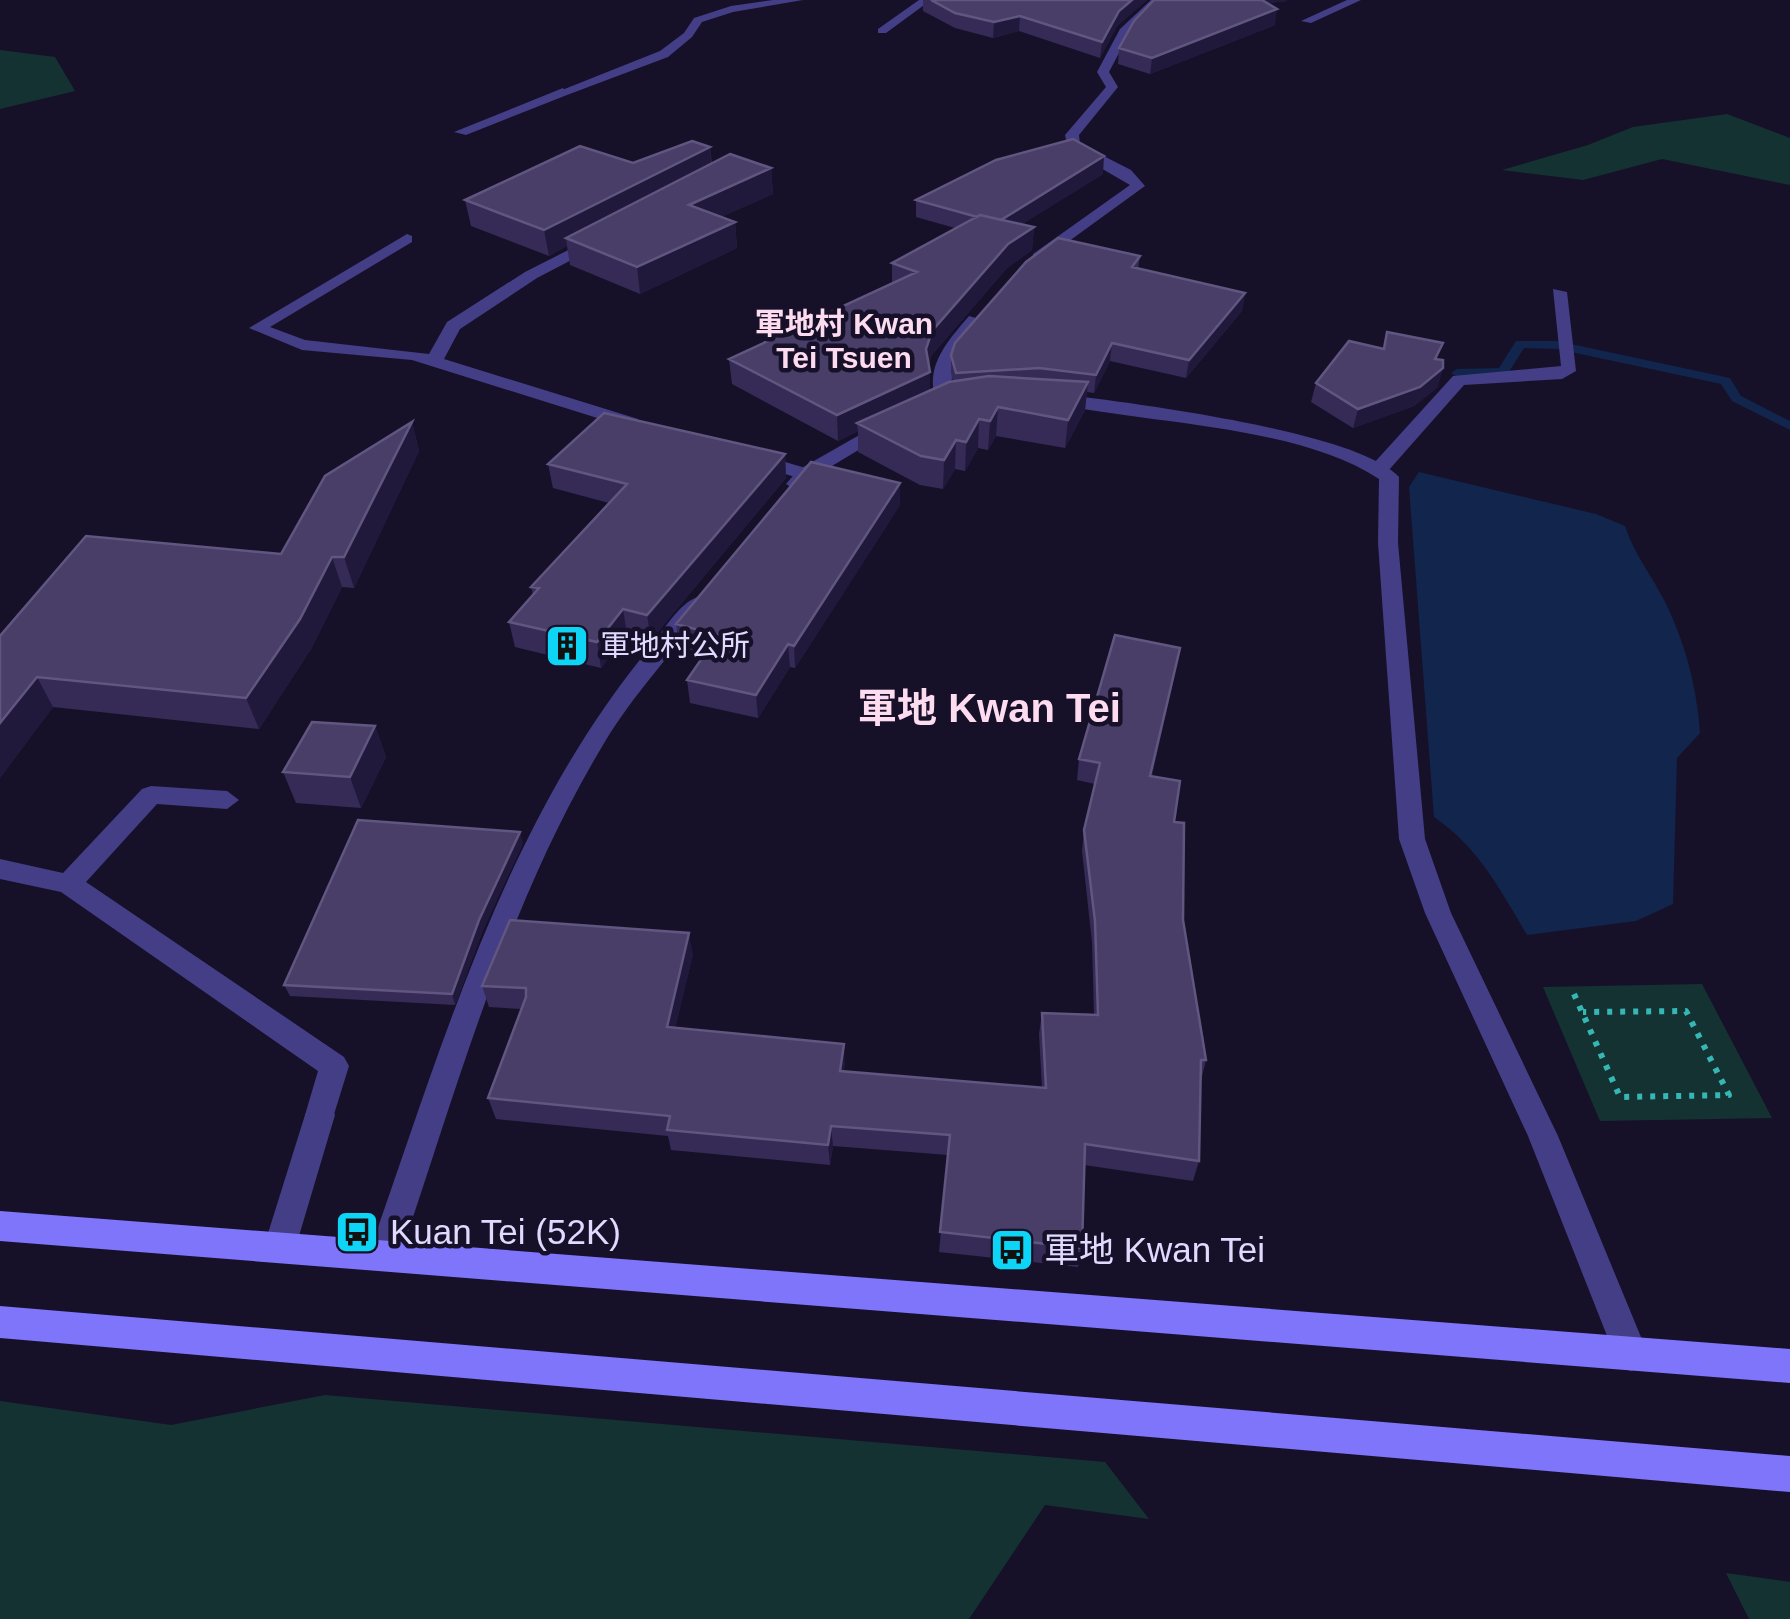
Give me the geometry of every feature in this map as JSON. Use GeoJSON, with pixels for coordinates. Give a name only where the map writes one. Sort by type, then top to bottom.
{"type":"FeatureCollection","features":[{"type":"Feature","properties":{"kind":"main road"},"geometry":{"type":"LineString","coordinates":[[0,1226],[1790,1366]]}},
{"type":"Feature","properties":{"kind":"main road"},"geometry":{"type":"LineString","coordinates":[[0,1322],[1790,1474]]}},
{"type":"Feature","properties":{"kind":"street"},"geometry":{"type":"LineString","coordinates":[[461,132],[664,54],[688,36],[698,20],[730,9],[798,0]]}},
{"type":"Feature","properties":{"kind":"street"},"geometry":{"type":"LineString","coordinates":[[882,31],[926,0]]}},
{"type":"Feature","properties":{"kind":"street"},"geometry":{"type":"LineString","coordinates":[[1030,263],[1138,186],[1123,172],[1082,154],[1072,146],[1072,135],[1112,87],[1103,72],[1109,53],[1136,16],[1158,0]]}},
{"type":"Feature","properties":{"kind":"street"},"geometry":{"type":"LineString","coordinates":[[1307,21],[1356,0]]}},
{"type":"Feature","properties":{"kind":"street"},"geometry":{"type":"LineString","coordinates":[[434,361],[452,326],[531,275],[618,230]]}},
{"type":"Feature","properties":{"kind":"street"},"geometry":{"type":"LineString","coordinates":[[407,240],[257,328],[302,344],[414,354],[652,429]]}},
{"type":"Feature","properties":{"kind":"street"},"geometry":{"type":"LineString","coordinates":[[1381,467],[1459,380],[1562,374],[1570,366],[1559,292]]}},
{"type":"Feature","properties":{"kind":"street"},"geometry":{"type":"LineString","coordinates":[[780,504],[805,474],[936,406],[943,358],[986,308]]}},
{"type":"Feature","properties":{"kind":"street"},"geometry":{"type":"LineString","coordinates":[[1029,396],[1182,417],[1333,451],[1381,467],[1389,477],[1388,542],[1412,839],[1438,912],[1543,1136],[1631,1354]]}},
{"type":"Feature","properties":{"kind":"street"},"geometry":{"type":"LineString","coordinates":[[729,452],[805,474]]}},
{"type":"Feature","properties":{"kind":"street"},"geometry":{"type":"LineString","coordinates":[[384,1256],[504,920],[551,818],[629,687],[717,580]]}},
{"type":"Feature","properties":{"kind":"street"},"geometry":{"type":"LineString","coordinates":[[69,884],[152,795],[227,800]]}},
{"type":"Feature","properties":{"kind":"street"},"geometry":{"type":"LineString","coordinates":[[0,869],[69,884],[334,1066],[280,1246]]}},
{"type":"Feature","properties":{"kind":"path"},"geometry":{"type":"LineString","coordinates":[[1574,994],[1620,1096],[1729,1095],[1686,1011],[1583,1012]]}},
{"type":"Feature","properties":{"kind":"green space"},"geometry":{"type":"Polygon","coordinates":[[[0,50],[55,57],[75,91],[0,109],[0,50]]]}},
{"type":"Feature","properties":{"kind":"green space"},"geometry":{"type":"Polygon","coordinates":[[[1727,114],[1790,138],[1790,185],[1662,159],[1583,180],[1502,170],[1588,145],[1633,127],[1727,114]]]}},
{"type":"Feature","properties":{"kind":"green space"},"geometry":{"type":"Polygon","coordinates":[[[1702,984],[1772,1118],[1600,1121],[1543,987],[1702,984]]]}},
{"type":"Feature","properties":{"kind":"green space"},"geometry":{"type":"Polygon","coordinates":[[[325,1395],[1105,1462],[1149,1519],[1045,1505],[969,1619],[0,1619],[0,1401],[171,1425],[325,1395]]]}},
{"type":"Feature","properties":{"kind":"green space"},"geometry":{"type":"Polygon","coordinates":[[[1726,1573],[1790,1582],[1790,1619],[1749,1619],[1726,1573]]]}},
{"type":"Feature","properties":{"kind":"water"},"geometry":{"type":"Polygon","coordinates":[[[1419,472],[1596,514],[1625,526],[1677,629],[1698,715],[1700,733],[1677,758],[1673,904],[1636,921],[1527,935],[1476,855],[1434,817],[1409,487],[1419,472]]]}},
{"type":"Feature","properties":{"kind":"building"},"geometry":{"type":"Polygon","coordinates":[[[931,0],[1132,0],[1119,11],[1102,42],[1020,16],[994,22],[955,13],[931,0]]]}},
{"type":"Feature","properties":{"kind":"building"},"geometry":{"type":"Polygon","coordinates":[[[1154,0],[1262,0],[1277,9],[1152,58],[1119,48],[1134,21],[1154,0]]]}},
{"type":"Feature","properties":{"kind":"building"},"geometry":{"type":"Polygon","coordinates":[[[1073,139],[1104,156],[1001,220],[916,200],[996,160],[1073,139]]]}},
{"type":"Feature","properties":{"kind":"building"},"geometry":{"type":"Polygon","coordinates":[[[692,141],[710,147],[544,230],[465,200],[580,146],[633,163],[692,141]]]}},
{"type":"Feature","properties":{"kind":"building"},"geometry":{"type":"Polygon","coordinates":[[[730,154],[771,168],[689,205],[735,222],[637,267],[566,238],[730,154]]]}},
{"type":"Feature","properties":{"kind":"building"},"geometry":{"type":"Polygon","coordinates":[[[980,215],[1034,227],[1008,244],[932,331],[926,349],[930,372],[837,415],[729,359],[917,272],[892,263],[980,215]]]}},
{"type":"Feature","properties":{"kind":"building"},"geometry":{"type":"Polygon","coordinates":[[[1058,238],[1140,256],[1132,267],[1245,293],[1189,360],[1112,343],[1096,375],[1039,368],[956,373],[951,355],[955,343],[1026,262],[1058,238]]]}},
{"type":"Feature","properties":{"kind":"building"},"geometry":{"type":"Polygon","coordinates":[[[1387,332],[1443,343],[1435,359],[1443,360],[1443,368],[1420,387],[1358,409],[1316,383],[1349,341],[1384,349],[1387,332]]]}},
{"type":"Feature","properties":{"kind":"building"},"geometry":{"type":"Polygon","coordinates":[[[989,376],[1088,382],[1068,420],[998,407],[990,421],[979,419],[966,442],[956,440],[944,460],[921,456],[857,423],[949,382],[989,376]]]}},
{"type":"Feature","properties":{"kind":"building"},"geometry":{"type":"Polygon","coordinates":[[[604,413],[785,454],[647,615],[623,609],[597,642],[509,622],[539,588],[531,587],[627,484],[548,464],[604,413]]]}},
{"type":"Feature","properties":{"kind":"building"},"geometry":{"type":"Polygon","coordinates":[[[412,422],[344,557],[332,557],[300,619],[246,698],[37,677],[0,723],[0,636],[86,536],[281,554],[325,476],[412,422]]]}},
{"type":"Feature","properties":{"kind":"building"},"geometry":{"type":"Polygon","coordinates":[[[811,462],[900,483],[794,646],[788,644],[756,695],[687,680],[718,635],[676,624],[811,462]]]}},
{"type":"Feature","properties":{"kind":"building"},"geometry":{"type":"Polygon","coordinates":[[[1115,635],[1180,648],[1150,776],[1180,781],[1174,822],[1184,823],[1183,920],[1206,1060],[1201,1060],[1199,1161],[1085,1144],[1082,1248],[940,1232],[950,1135],[831,1126],[828,1145],[667,1130],[670,1116],[488,1098],[526,997],[526,988],[482,986],[510,920],[689,933],[667,1027],[844,1044],[840,1071],[1046,1088],[1042,1013],[1098,1015],[1095,921],[1084,830],[1100,763],[1079,759],[1115,635]]]}},
{"type":"Feature","properties":{"kind":"building"},"geometry":{"type":"Polygon","coordinates":[[[312,722],[375,726],[350,777],[283,772],[312,722]]]}},
{"type":"Feature","properties":{"kind":"building"},"geometry":{"type":"Polygon","coordinates":[[[358,820],[520,832],[479,920],[452,994],[284,985],[358,820]]]}},
{"type":"Feature","properties":{"kind":"waterway"},"geometry":{"type":"LineString","coordinates":[[1457,373],[1503,372],[1520,344],[1557,345],[1726,381],[1736,398],[1790,426]]}},
{"type":"Feature","properties":{"kind":"place","name":"軍地村公所"},"geometry":{"type":"Point","coordinates":[567,646]}},
{"type":"Feature","properties":{"kind":"place","name":"Kuan Tei (52K)"},"geometry":{"type":"Point","coordinates":[357,1232]}},
{"type":"Feature","properties":{"kind":"place","name":"軍地 Kwan Tei"},"geometry":{"type":"Point","coordinates":[1012,1250]}},
{"type":"Feature","properties":{"kind":"district","name":"軍地村 Kwan Tei Tsuen"},"geometry":{"type":"Point","coordinates":[844,341]}},
{"type":"Feature","properties":{"kind":"district","name":"軍地 Kwan Tei"},"geometry":{"type":"Point","coordinates":[989,708]}}]}
